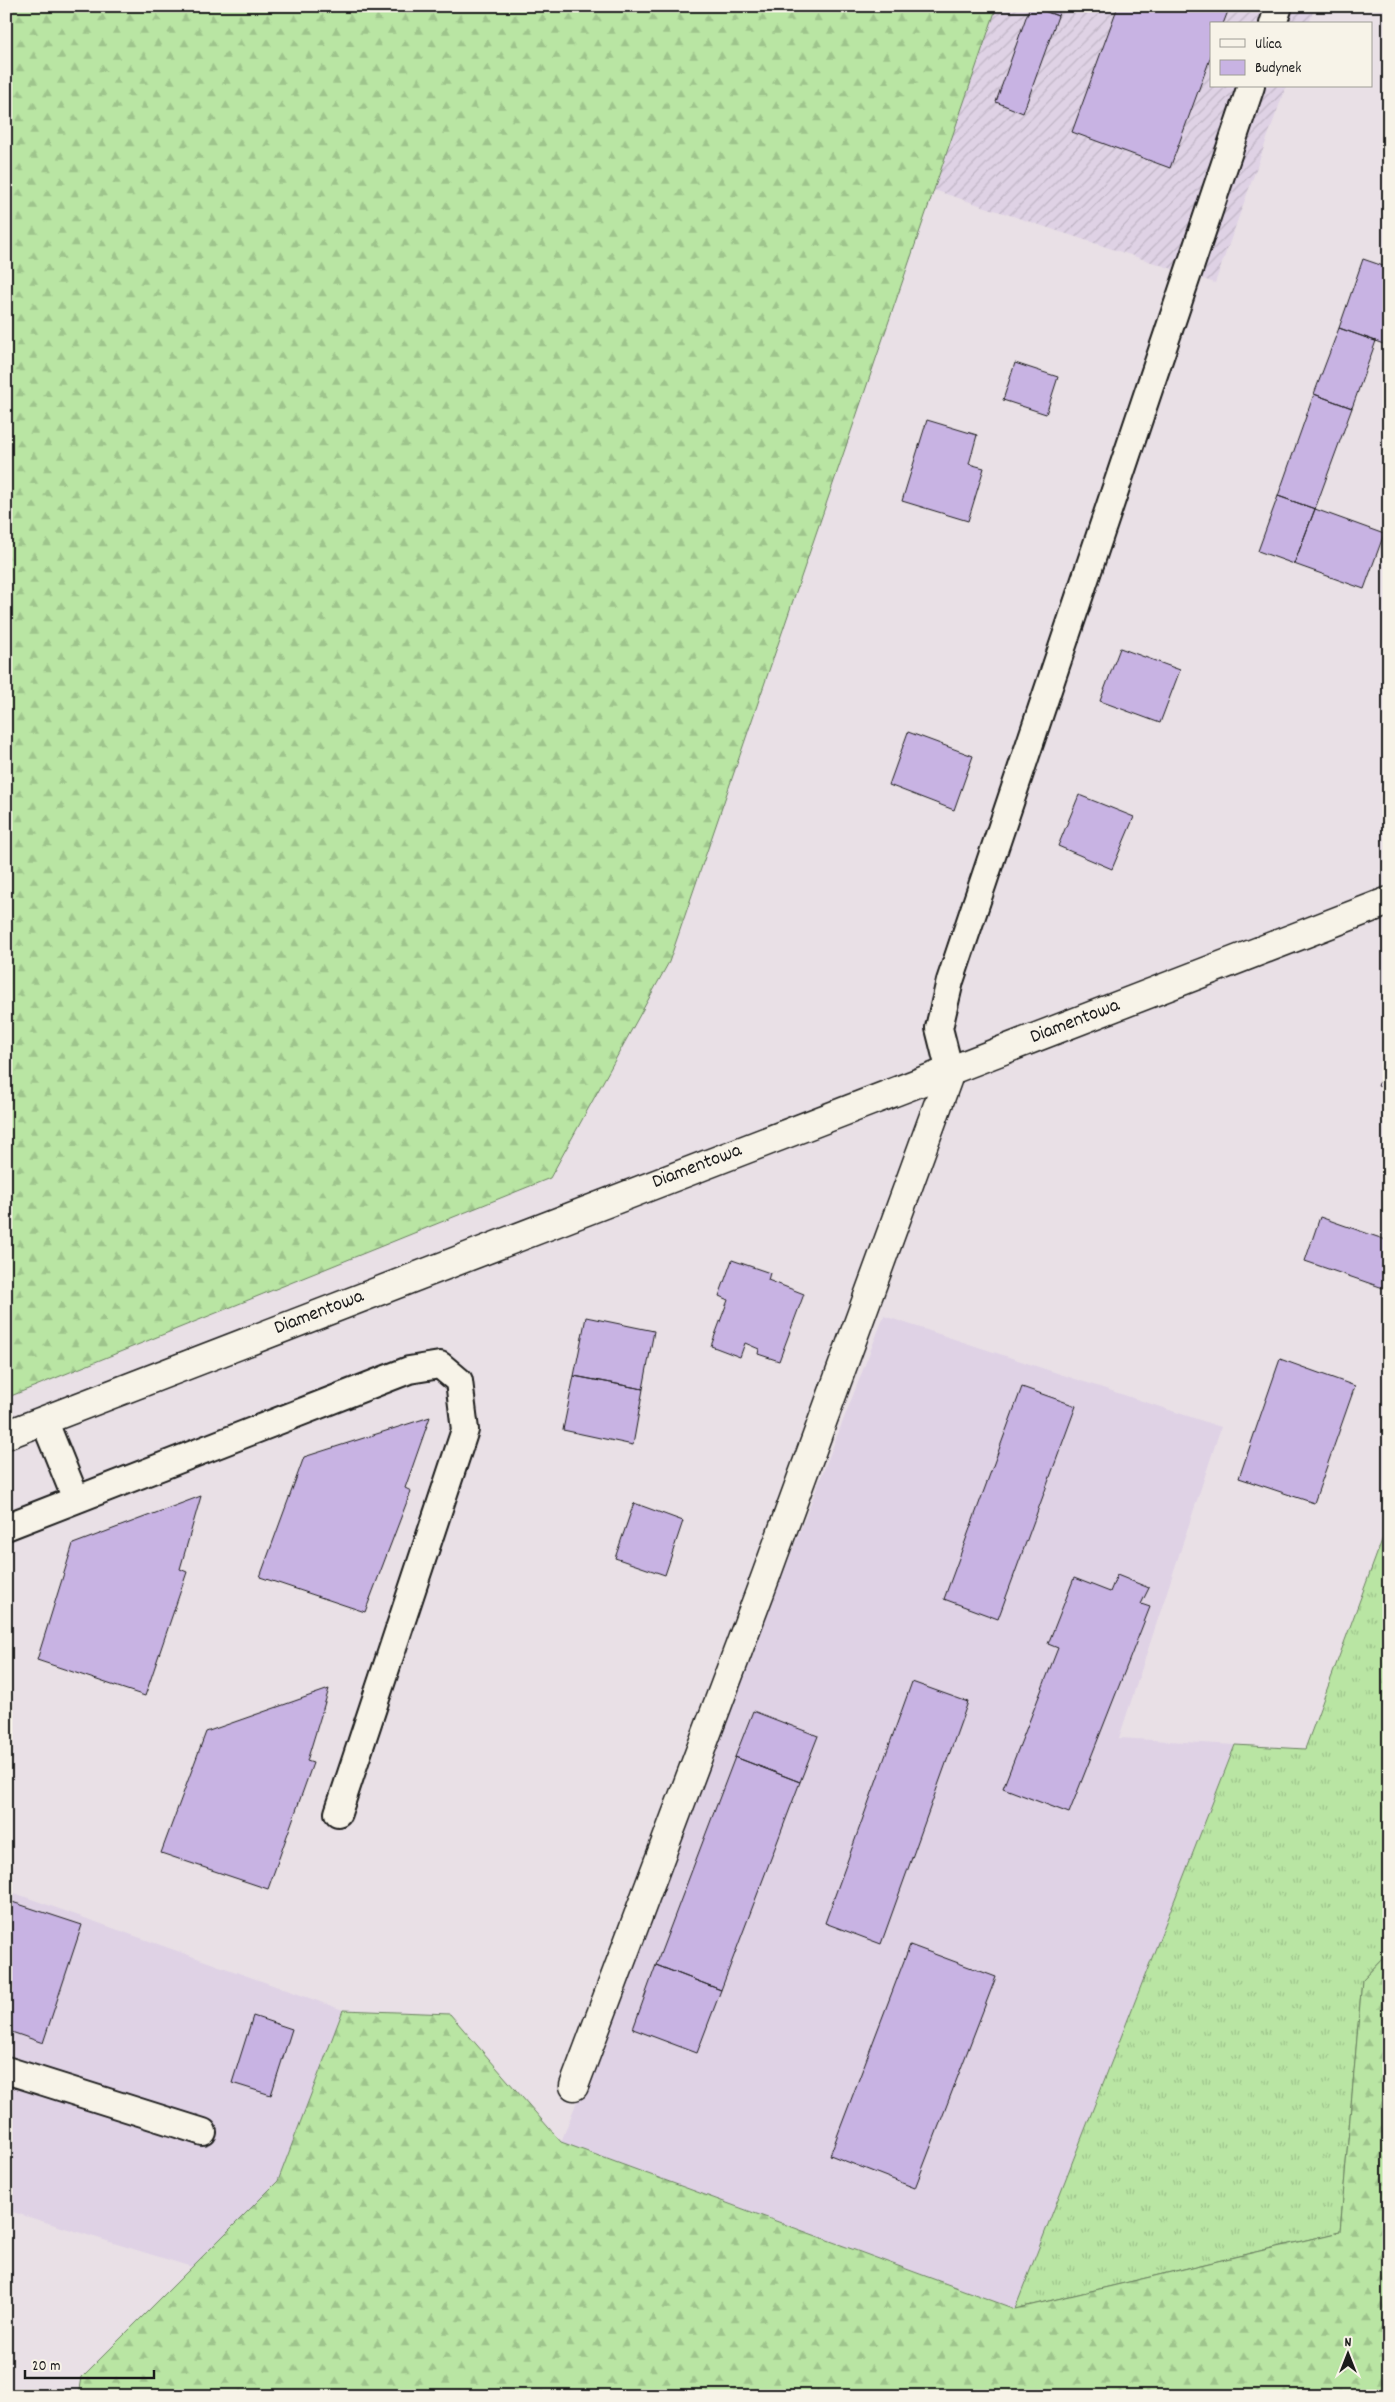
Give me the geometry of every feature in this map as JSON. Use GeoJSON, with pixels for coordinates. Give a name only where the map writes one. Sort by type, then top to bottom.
{"type":"FeatureCollection","features":[{"type":"Feature","properties":{"kind":"street","name":"Diamentowa"},"geometry":{"type":"LineString","coordinates":[[6,1434],[1389,902]]}},
{"type":"Feature","properties":{"kind":"street"},"geometry":{"type":"LineString","coordinates":[[574,2086],[760,1592],[950,1072]]}},
{"type":"Feature","properties":{"kind":"lane"},"geometry":{"type":"LineString","coordinates":[[1274,22],[1279,6]]}},
{"type":"Feature","properties":{"kind":"lane"},"geometry":{"type":"LineString","coordinates":[[950,1072],[939,1028],[950,980],[1250,88]]}},
{"type":"Feature","properties":{"kind":"lane"},"geometry":{"type":"LineString","coordinates":[[6,1526],[408,1370],[440,1365],[459,1381],[465,1430],[338,1813]]}},
{"type":"Feature","properties":{"kind":"lane"},"geometry":{"type":"LineString","coordinates":[[44,1420],[76,1499]]}},
{"type":"Feature","properties":{"kind":"lane"},"geometry":{"type":"LineString","coordinates":[[6,2070],[203,2132]]}},
{"type":"Feature","properties":{"kind":"path"},"geometry":{"type":"LineString","coordinates":[[1372,2396],[1389,2394]]}},
{"type":"Feature","properties":{"kind":"shaded area"},"geometry":{"type":"Polygon","coordinates":[[[997,6],[1315,6],[1310,22],[1210,22],[1210,88],[1285,88],[1215,283],[934,190],[997,6]]]}},
{"type":"Feature","properties":{"kind":"shaded area"},"geometry":{"type":"Polygon","coordinates":[[[884,1316],[1221,1427],[1119,1738],[1235,1745],[1015,2309],[561,2142],[884,1316]]]}},
{"type":"Feature","properties":{"kind":"shaded area"},"geometry":{"type":"Polygon","coordinates":[[[6,1890],[343,2010],[278,2181],[192,2267],[6,2210],[6,1890]]]}},
{"type":"Feature","properties":{"kind":"green space"},"geometry":{"type":"Polygon","coordinates":[[[6,6],[997,6],[669,962],[550,1178],[6,1398],[6,6]]]}},
{"type":"Feature","properties":{"kind":"green space"},"geometry":{"type":"Polygon","coordinates":[[[1389,1521],[1389,1952],[1362,1980],[1340,2232],[1015,2309],[1235,1745],[1305,1749],[1389,1521]]]}},
{"type":"Feature","properties":{"kind":"green space"},"geometry":{"type":"Polygon","coordinates":[[[1389,1952],[1389,2396],[79,2396],[82,2377],[278,2181],[343,2010],[450,2014],[561,2142],[1015,2309],[1340,2232],[1362,1980],[1389,1952]]]}},
{"type":"Feature","properties":{"kind":"building"},"geometry":{"type":"Polygon","coordinates":[[[1030,6],[1058,16],[1023,113],[996,102],[1030,6]]]}},
{"type":"Feature","properties":{"kind":"building"},"geometry":{"type":"Polygon","coordinates":[[[1032,6],[1061,6],[1058,16],[1032,6]]]}},
{"type":"Feature","properties":{"kind":"building"},"geometry":{"type":"Polygon","coordinates":[[[1118,6],[1230,6],[1224,22],[1210,22],[1210,59],[1170,168],[1072,132],[1118,6]]]}},
{"type":"Feature","properties":{"kind":"building"},"geometry":{"type":"Polygon","coordinates":[[[1363,259],[1389,268],[1389,346],[1339,328],[1363,259]]]}},
{"type":"Feature","properties":{"kind":"building"},"geometry":{"type":"Polygon","coordinates":[[[1339,328],[1376,341],[1352,408],[1314,394],[1339,328]]]}},
{"type":"Feature","properties":{"kind":"building"},"geometry":{"type":"Polygon","coordinates":[[[1015,363],[1058,377],[1046,414],[1003,400],[1015,363]]]}},
{"type":"Feature","properties":{"kind":"building"},"geometry":{"type":"Polygon","coordinates":[[[1314,394],[1352,408],[1315,509],[1278,496],[1314,394]]]}},
{"type":"Feature","properties":{"kind":"building"},"geometry":{"type":"Polygon","coordinates":[[[927,420],[977,435],[969,464],[984,468],[968,521],[902,501],[927,420]]]}},
{"type":"Feature","properties":{"kind":"building"},"geometry":{"type":"Polygon","coordinates":[[[1278,496],[1315,509],[1294,564],[1258,551],[1278,496]]]}},
{"type":"Feature","properties":{"kind":"building"},"geometry":{"type":"Polygon","coordinates":[[[1315,509],[1384,534],[1364,589],[1294,564],[1315,509]]]}},
{"type":"Feature","properties":{"kind":"building"},"geometry":{"type":"Polygon","coordinates":[[[1120,648],[1180,670],[1160,723],[1100,701],[1120,648]]]}},
{"type":"Feature","properties":{"kind":"building"},"geometry":{"type":"Polygon","coordinates":[[[908,732],[973,756],[954,810],[889,785],[908,732]]]}},
{"type":"Feature","properties":{"kind":"building"},"geometry":{"type":"Polygon","coordinates":[[[1079,795],[1134,817],[1112,869],[1058,846],[1079,795]]]}},
{"type":"Feature","properties":{"kind":"building"},"geometry":{"type":"Polygon","coordinates":[[[1389,1057],[1389,1090],[1378,1086],[1389,1057]]]}},
{"type":"Feature","properties":{"kind":"building"},"geometry":{"type":"Polygon","coordinates":[[[1320,1217],[1389,1241],[1389,1290],[1305,1261],[1320,1217]]]}},
{"type":"Feature","properties":{"kind":"building"},"geometry":{"type":"Polygon","coordinates":[[[732,1260],[770,1273],[768,1280],[804,1294],[779,1361],[758,1354],[759,1349],[745,1343],[740,1357],[711,1346],[728,1300],[719,1296],[732,1260]]]}},
{"type":"Feature","properties":{"kind":"building"},"geometry":{"type":"Polygon","coordinates":[[[586,1317],[654,1331],[643,1389],[574,1376],[586,1317]]]}},
{"type":"Feature","properties":{"kind":"building"},"geometry":{"type":"Polygon","coordinates":[[[1280,1359],[1355,1386],[1314,1503],[1239,1478],[1280,1359]]]}},
{"type":"Feature","properties":{"kind":"building"},"geometry":{"type":"Polygon","coordinates":[[[574,1376],[643,1389],[633,1445],[563,1430],[574,1376]]]}},
{"type":"Feature","properties":{"kind":"building"},"geometry":{"type":"Polygon","coordinates":[[[1022,1387],[1076,1406],[998,1619],[944,1599],[1022,1387]]]}},
{"type":"Feature","properties":{"kind":"building"},"geometry":{"type":"Polygon","coordinates":[[[430,1417],[405,1488],[411,1491],[365,1612],[260,1577],[304,1457],[430,1417]]]}},
{"type":"Feature","properties":{"kind":"building"},"geometry":{"type":"Polygon","coordinates":[[[201,1496],[180,1569],[187,1572],[145,1696],[37,1660],[73,1544],[201,1496]]]}},
{"type":"Feature","properties":{"kind":"building"},"geometry":{"type":"Polygon","coordinates":[[[634,1503],[683,1521],[665,1575],[615,1558],[634,1503]]]}},
{"type":"Feature","properties":{"kind":"building"},"geometry":{"type":"Polygon","coordinates":[[[1117,1575],[1149,1588],[1141,1604],[1150,1607],[1069,1813],[1003,1788],[1058,1648],[1048,1644],[1074,1578],[1110,1592],[1117,1575]]]}},
{"type":"Feature","properties":{"kind":"building"},"geometry":{"type":"Polygon","coordinates":[[[912,1682],[968,1702],[881,1944],[825,1923],[912,1682]]]}},
{"type":"Feature","properties":{"kind":"building"},"geometry":{"type":"Polygon","coordinates":[[[329,1689],[307,1761],[313,1763],[268,1889],[161,1853],[206,1732],[329,1689]]]}},
{"type":"Feature","properties":{"kind":"building"},"geometry":{"type":"Polygon","coordinates":[[[753,1711],[818,1736],[800,1782],[735,1757],[753,1711]]]}},
{"type":"Feature","properties":{"kind":"building"},"geometry":{"type":"Polygon","coordinates":[[[735,1757],[800,1782],[721,1990],[656,1965],[735,1757]]]}},
{"type":"Feature","properties":{"kind":"building"},"geometry":{"type":"Polygon","coordinates":[[[6,1900],[82,1925],[43,2043],[6,2030],[6,1900]]]}},
{"type":"Feature","properties":{"kind":"building"},"geometry":{"type":"Polygon","coordinates":[[[910,1945],[996,1977],[915,2188],[830,2155],[910,1945]]]}},
{"type":"Feature","properties":{"kind":"building"},"geometry":{"type":"Polygon","coordinates":[[[656,1965],[721,1990],[697,2053],[633,2029],[656,1965]]]}},
{"type":"Feature","properties":{"kind":"building"},"geometry":{"type":"Polygon","coordinates":[[[253,2016],[292,2029],[271,2095],[232,2083],[253,2016]]]}}]}
